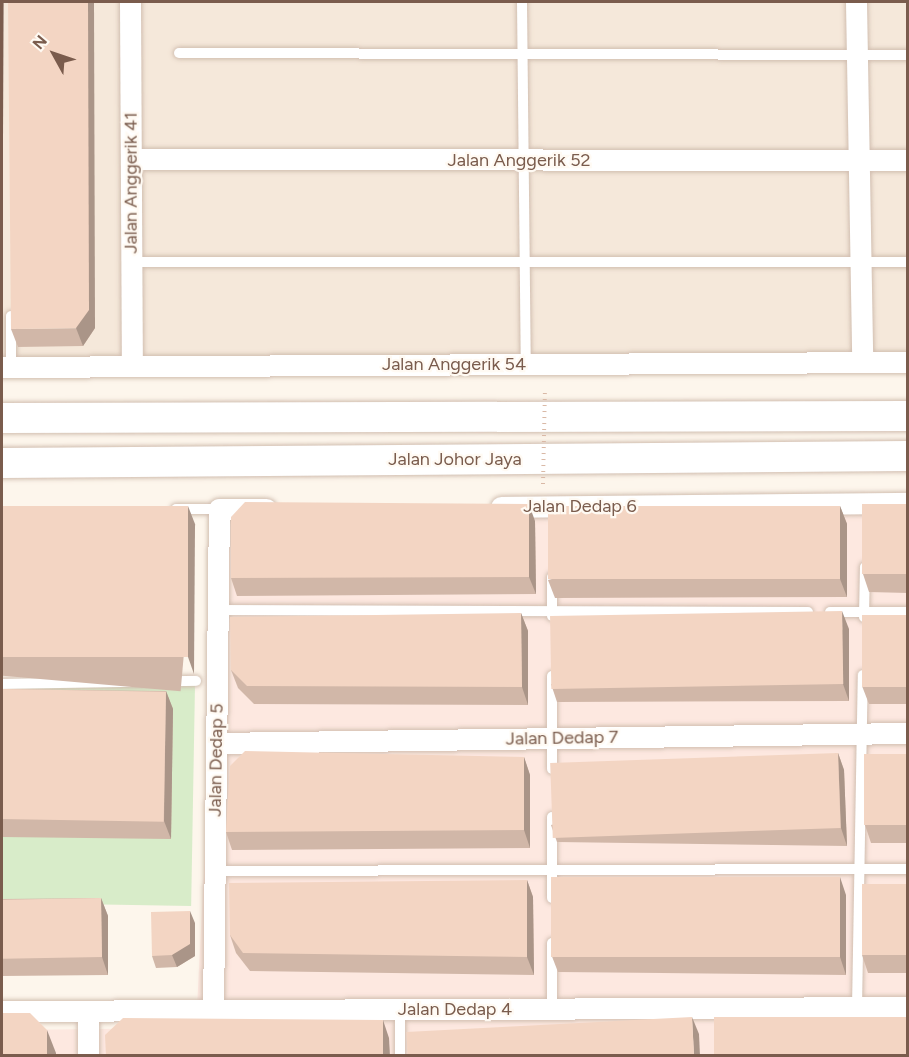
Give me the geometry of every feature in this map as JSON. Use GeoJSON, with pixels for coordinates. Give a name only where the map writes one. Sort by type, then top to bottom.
{"type":"FeatureCollection","features":[{"type":"Feature","properties":{"kind":"main road"},"geometry":{"type":"LineString","coordinates":[[2,418],[908,416]]}},
{"type":"Feature","properties":{"kind":"main road","name":"Jalan Johor Jaya"},"geometry":{"type":"LineString","coordinates":[[2,463],[908,456]]}},
{"type":"Feature","properties":{"kind":"street","name":"Jalan Anggerik 41"},"geometry":{"type":"LineString","coordinates":[[130,2],[132,365]]}},
{"type":"Feature","properties":{"kind":"street"},"geometry":{"type":"LineString","coordinates":[[856,2],[861,362]]}},
{"type":"Feature","properties":{"kind":"street","name":"Jalan Anggerik 52"},"geometry":{"type":"LineString","coordinates":[[131,159],[908,160]]}},
{"type":"Feature","properties":{"kind":"street","name":"Jalan Anggerik 54"},"geometry":{"type":"LineString","coordinates":[[6,367],[908,362]]}},
{"type":"Feature","properties":{"kind":"street","name":"Jalan Dedap 6"},"geometry":{"type":"LineString","coordinates":[[481,507],[552,512],[866,510],[908,503]]}},
{"type":"Feature","properties":{"kind":"street"},"geometry":{"type":"LineString","coordinates":[[219,509],[290,508]]}},
{"type":"Feature","properties":{"kind":"street","name":"Jalan Dedap 5"},"geometry":{"type":"LineString","coordinates":[[213,1011],[219,509]]}},
{"type":"Feature","properties":{"kind":"street","name":"Jalan Dedap 7"},"geometry":{"type":"LineString","coordinates":[[216,743],[908,733]]}},
{"type":"Feature","properties":{"kind":"street","name":"Jalan Dedap 4"},"geometry":{"type":"LineString","coordinates":[[2,1011],[552,1009],[718,1014],[857,1007],[908,1007]]}},
{"type":"Feature","properties":{"kind":"street"},"geometry":{"type":"LineString","coordinates":[[88,1011],[88,1056]]}},
{"type":"Feature","properties":{"kind":"lane"},"geometry":{"type":"LineString","coordinates":[[522,2],[525,364]]}},
{"type":"Feature","properties":{"kind":"lane"},"geometry":{"type":"LineString","coordinates":[[179,53],[908,55]]}},
{"type":"Feature","properties":{"kind":"lane"},"geometry":{"type":"LineString","coordinates":[[131,262],[908,262]]}},
{"type":"Feature","properties":{"kind":"lane"},"geometry":{"type":"LineString","coordinates":[[6,367],[11,308]]}},
{"type":"Feature","properties":{"kind":"lane"},"geometry":{"type":"LineString","coordinates":[[162,509],[219,509]]}},
{"type":"Feature","properties":{"kind":"lane"},"geometry":{"type":"LineString","coordinates":[[864,634],[865,552]]}},
{"type":"Feature","properties":{"kind":"lane"},"geometry":{"type":"LineString","coordinates":[[552,564],[552,617]]}},
{"type":"Feature","properties":{"kind":"lane"},"geometry":{"type":"LineString","coordinates":[[218,610],[552,617],[908,612]]}},
{"type":"Feature","properties":{"kind":"lane"},"geometry":{"type":"LineString","coordinates":[[857,1007],[863,667]]}},
{"type":"Feature","properties":{"kind":"lane"},"geometry":{"type":"LineString","coordinates":[[552,669],[552,786]]}},
{"type":"Feature","properties":{"kind":"lane"},"geometry":{"type":"LineString","coordinates":[[2,684],[196,681]]}},
{"type":"Feature","properties":{"kind":"lane"},"geometry":{"type":"LineString","coordinates":[[552,810],[552,905]]}},
{"type":"Feature","properties":{"kind":"lane"},"geometry":{"type":"LineString","coordinates":[[214,871],[908,869]]}},
{"type":"Feature","properties":{"kind":"lane"},"geometry":{"type":"LineString","coordinates":[[552,928],[552,1009]]}},
{"type":"Feature","properties":{"kind":"lane"},"geometry":{"type":"LineString","coordinates":[[400,1010],[400,1056]]}},
{"type":"Feature","properties":{"kind":"path"},"geometry":{"type":"LineString","coordinates":[[543,484],[545,392]]}},
{"type":"Feature","properties":{"kind":"shaded area"},"geometry":{"type":"Polygon","coordinates":[[[2,2],[907,2],[907,370],[2,370],[2,2]]]}},
{"type":"Feature","properties":{"kind":"shaded area"},"geometry":{"type":"Polygon","coordinates":[[[907,510],[907,1055],[2,1056],[2,1030],[196,1028],[222,512],[907,510]]]}},
{"type":"Feature","properties":{"kind":"green space"},"geometry":{"type":"Polygon","coordinates":[[[2,682],[195,685],[191,906],[2,903],[2,682]]]}},
{"type":"Feature","properties":{"kind":"building"},"geometry":{"type":"Polygon","coordinates":[[[8,2],[88,2],[89,310],[76,328],[11,329],[8,2]]]}},
{"type":"Feature","properties":{"kind":"building"},"geometry":{"type":"Polygon","coordinates":[[[245,502],[529,504],[529,577],[231,578],[231,517],[245,502]]]}},
{"type":"Feature","properties":{"kind":"building"},"geometry":{"type":"Polygon","coordinates":[[[862,504],[908,504],[908,574],[862,574],[862,504]]]}},
{"type":"Feature","properties":{"kind":"building"},"geometry":{"type":"Polygon","coordinates":[[[2,506],[188,506],[188,657],[2,657],[2,506]]]}},
{"type":"Feature","properties":{"kind":"building"},"geometry":{"type":"Polygon","coordinates":[[[548,506],[840,506],[840,579],[548,579],[548,506]]]}},
{"type":"Feature","properties":{"kind":"building"},"geometry":{"type":"Polygon","coordinates":[[[842,611],[843,684],[551,689],[550,616],[842,611]]]}},
{"type":"Feature","properties":{"kind":"building"},"geometry":{"type":"Polygon","coordinates":[[[521,613],[522,687],[247,686],[231,670],[230,617],[521,613]]]}},
{"type":"Feature","properties":{"kind":"building"},"geometry":{"type":"Polygon","coordinates":[[[862,615],[908,615],[908,687],[862,687],[862,615]]]}},
{"type":"Feature","properties":{"kind":"building"},"geometry":{"type":"Polygon","coordinates":[[[2,689],[166,692],[164,822],[2,819],[2,689]]]}},
{"type":"Feature","properties":{"kind":"building"},"geometry":{"type":"Polygon","coordinates":[[[245,751],[524,757],[524,830],[226,832],[230,766],[245,751]]]}},
{"type":"Feature","properties":{"kind":"building"},"geometry":{"type":"Polygon","coordinates":[[[838,753],[841,828],[553,838],[550,763],[838,753]]]}},
{"type":"Feature","properties":{"kind":"building"},"geometry":{"type":"Polygon","coordinates":[[[864,754],[908,754],[908,825],[864,825],[864,754]]]}},
{"type":"Feature","properties":{"kind":"building"},"geometry":{"type":"Polygon","coordinates":[[[551,877],[840,877],[840,957],[551,957],[551,877]]]}},
{"type":"Feature","properties":{"kind":"building"},"geometry":{"type":"Polygon","coordinates":[[[527,880],[527,957],[243,953],[230,935],[229,883],[527,880]]]}},
{"type":"Feature","properties":{"kind":"building"},"geometry":{"type":"Polygon","coordinates":[[[862,884],[908,884],[908,955],[862,955],[862,884]]]}},
{"type":"Feature","properties":{"kind":"building"},"geometry":{"type":"Polygon","coordinates":[[[101,898],[102,957],[3,959],[2,900],[101,898]]]}},
{"type":"Feature","properties":{"kind":"building"},"geometry":{"type":"Polygon","coordinates":[[[190,911],[190,944],[172,955],[152,956],[151,912],[190,911]]]}},
{"type":"Feature","properties":{"kind":"building"},"geometry":{"type":"Polygon","coordinates":[[[2,1013],[30,1013],[47,1030],[47,1056],[2,1056],[2,1013]]]}},
{"type":"Feature","properties":{"kind":"building"},"geometry":{"type":"Polygon","coordinates":[[[692,1017],[694,1056],[408,1056],[406,1032],[692,1017]]]}},
{"type":"Feature","properties":{"kind":"building"},"geometry":{"type":"Polygon","coordinates":[[[714,1017],[908,1017],[908,1056],[714,1056],[714,1017]]]}},
{"type":"Feature","properties":{"kind":"building"},"geometry":{"type":"Polygon","coordinates":[[[123,1018],[383,1020],[383,1056],[106,1056],[105,1035],[123,1018]]]}}]}
